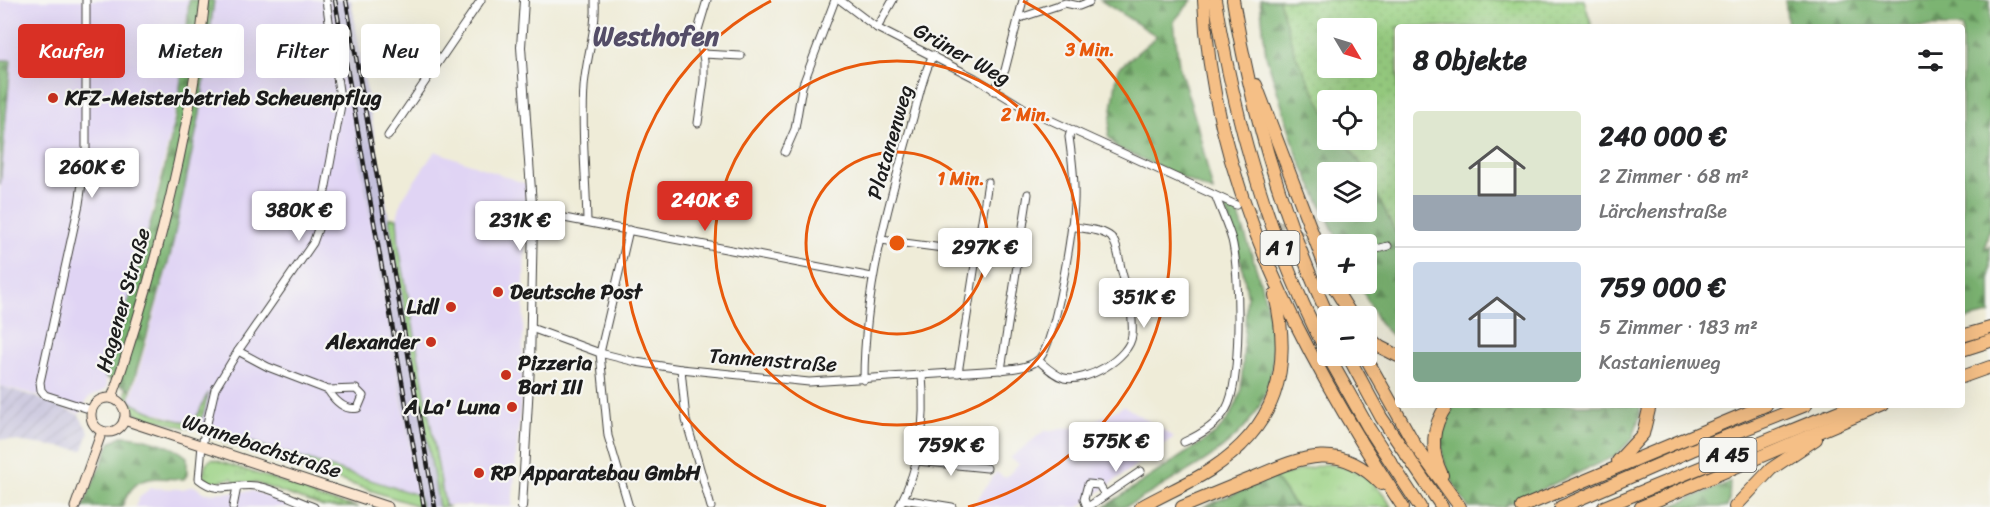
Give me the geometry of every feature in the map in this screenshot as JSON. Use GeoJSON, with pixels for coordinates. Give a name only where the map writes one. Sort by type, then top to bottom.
{"type":"FeatureCollection","features":[{"type":"Feature","properties":{"kind":"highway"},"geometry":{"type":"LineString","coordinates":[[1204,0],[1208,54],[1223,123],[1243,192],[1267,261],[1309,354],[1356,435],[1402,507]]}},
{"type":"Feature","properties":{"kind":"highway","name":"A 1"},"geometry":{"type":"LineString","coordinates":[[1215,0],[1224,53],[1254,171],[1290,274],[1317,332]]}},
{"type":"Feature","properties":{"kind":"highway","name":"A 1"},"geometry":{"type":"LineString","coordinates":[[1233,0],[1241,47],[1270,166],[1293,232],[1324,306]]}},
{"type":"Feature","properties":{"kind":"highway"},"geometry":{"type":"LineString","coordinates":[[1241,47],[1317,245]]}},
{"type":"Feature","properties":{"kind":"highway"},"geometry":{"type":"LineString","coordinates":[[1141,507],[1223,460],[1245,442],[1266,415],[1279,382],[1283,345],[1280,314],[1267,261]]}},
{"type":"Feature","properties":{"kind":"highway"},"geometry":{"type":"LineString","coordinates":[[1965,335],[1990,328]]}},
{"type":"Feature","properties":{"kind":"highway"},"geometry":{"type":"LineString","coordinates":[[1965,349],[1990,341]]}},
{"type":"Feature","properties":{"kind":"highway"},"geometry":{"type":"LineString","coordinates":[[1377,344],[1395,354]]}},
{"type":"Feature","properties":{"kind":"highway"},"geometry":{"type":"LineString","coordinates":[[1965,368],[1990,360]]}},
{"type":"Feature","properties":{"kind":"highway","name":"A 1"},"geometry":{"type":"LineString","coordinates":[[1334,366],[1368,427],[1420,507]]}},
{"type":"Feature","properties":{"kind":"highway"},"geometry":{"type":"LineString","coordinates":[[1354,366],[1382,417],[1442,507]]}},
{"type":"Feature","properties":{"kind":"highway"},"geometry":{"type":"LineString","coordinates":[[1371,366],[1415,445],[1459,506]]}},
{"type":"Feature","properties":{"kind":"highway"},"geometry":{"type":"LineString","coordinates":[[1965,375],[1990,367]]}},
{"type":"Feature","properties":{"kind":"highway"},"geometry":{"type":"LineString","coordinates":[[1445,408],[1436,423],[1433,446],[1440,471],[1459,506]]}},
{"type":"Feature","properties":{"kind":"highway"},"geometry":{"type":"LineString","coordinates":[[1572,485],[1618,462],[1632,450],[1643,434],[1649,408]]}},
{"type":"Feature","properties":{"kind":"highway"},"geometry":{"type":"LineString","coordinates":[[1522,507],[1759,408]]}},
{"type":"Feature","properties":{"kind":"highway","name":"A 45"},"geometry":{"type":"LineString","coordinates":[[1561,507],[1692,450],[1798,408]]}},
{"type":"Feature","properties":{"kind":"highway","name":"A 45"},"geometry":{"type":"LineString","coordinates":[[1604,507],[1847,408]]}},
{"type":"Feature","properties":{"kind":"highway"},"geometry":{"type":"LineString","coordinates":[[1641,507],[1875,408]]}},
{"type":"Feature","properties":{"kind":"highway"},"geometry":{"type":"LineString","coordinates":[[1735,507],[1771,469],[1814,440],[1876,408]]}},
{"type":"Feature","properties":{"kind":"highway"},"geometry":{"type":"LineString","coordinates":[[1182,507],[1286,464],[1324,455],[1359,465],[1375,477],[1402,507]]}},
{"type":"Feature","properties":{"kind":"main road","name":"Hagener Straße"},"geometry":{"type":"LineString","coordinates":[[112,398],[143,303],[176,176],[205,0]]}},
{"type":"Feature","properties":{"kind":"main road"},"geometry":{"type":"LineString","coordinates":[[112,398],[121,404],[124,420],[114,430],[102,430],[92,420],[92,410],[102,399],[112,398]]}},
{"type":"Feature","properties":{"kind":"main road","name":"Wannebachstraße"},"geometry":{"type":"LineString","coordinates":[[124,420],[388,507]]}},
{"type":"Feature","properties":{"kind":"main road"},"geometry":{"type":"LineString","coordinates":[[75,507],[102,430]]}},
{"type":"Feature","properties":{"kind":"street"},"geometry":{"type":"LineString","coordinates":[[86,0],[86,156],[79,204],[40,382],[41,390],[45,395],[92,410]]}},
{"type":"Feature","properties":{"kind":"street"},"geometry":{"type":"LineString","coordinates":[[314,507],[295,504],[257,486],[209,487],[199,479],[202,445],[216,387],[238,351],[313,243],[318,229],[341,105],[326,0]]}},
{"type":"Feature","properties":{"kind":"street"},"geometry":{"type":"LineString","coordinates":[[388,136],[481,0]]}},
{"type":"Feature","properties":{"kind":"street"},"geometry":{"type":"LineString","coordinates":[[522,507],[531,328],[533,212],[521,47],[524,0]]}},
{"type":"Feature","properties":{"kind":"street"},"geometry":{"type":"LineString","coordinates":[[587,221],[583,105],[588,59],[597,20],[595,0]]}},
{"type":"Feature","properties":{"kind":"street"},"geometry":{"type":"LineString","coordinates":[[699,123],[704,80],[703,54],[698,30],[707,0]]}},
{"type":"Feature","properties":{"kind":"street"},"geometry":{"type":"LineString","coordinates":[[785,152],[795,129],[802,87],[835,0]]}},
{"type":"Feature","properties":{"kind":"street","name":"Grüner Weg"},"geometry":{"type":"LineString","coordinates":[[840,0],[877,28],[933,55],[994,91],[1071,130],[1236,205]]}},
{"type":"Feature","properties":{"kind":"street"},"geometry":{"type":"LineString","coordinates":[[877,28],[893,0]]}},
{"type":"Feature","properties":{"kind":"street"},"geometry":{"type":"LineString","coordinates":[[994,91],[1005,70],[1023,0]]}},
{"type":"Feature","properties":{"kind":"street"},"geometry":{"type":"LineString","coordinates":[[1020,18],[1065,3],[1079,6],[1089,2]]}},
{"type":"Feature","properties":{"kind":"street"},"geometry":{"type":"LineString","coordinates":[[703,54],[741,56]]}},
{"type":"Feature","properties":{"kind":"street","name":"Platanenweg"},"geometry":{"type":"LineString","coordinates":[[864,380],[864,341],[872,277],[893,186],[933,55]]}},
{"type":"Feature","properties":{"kind":"street"},"geometry":{"type":"LineString","coordinates":[[1071,130],[1069,137],[1074,188],[1071,226],[1046,348],[1038,360],[1057,375],[1072,379],[1082,377],[1119,358],[1126,351],[1132,335],[1129,302],[1114,242],[1104,233],[1071,226]]}},
{"type":"Feature","properties":{"kind":"street"},"geometry":{"type":"LineString","coordinates":[[958,373],[988,182]]}},
{"type":"Feature","properties":{"kind":"street"},"geometry":{"type":"LineString","coordinates":[[1001,370],[1028,194]]}},
{"type":"Feature","properties":{"kind":"street"},"geometry":{"type":"LineString","coordinates":[[1184,442],[1199,435],[1221,417],[1234,389],[1238,282],[1232,241],[1216,197]]}},
{"type":"Feature","properties":{"kind":"street"},"geometry":{"type":"LineString","coordinates":[[533,212],[872,277]]}},
{"type":"Feature","properties":{"kind":"street"},"geometry":{"type":"LineString","coordinates":[[628,507],[608,436],[600,353],[629,230]]}},
{"type":"Feature","properties":{"kind":"street"},"geometry":{"type":"LineString","coordinates":[[881,240],[943,248],[963,246]]}},
{"type":"Feature","properties":{"kind":"street"},"geometry":{"type":"LineString","coordinates":[[1377,249],[1388,246]]}},
{"type":"Feature","properties":{"kind":"street","name":"Tannenstraße"},"geometry":{"type":"LineString","coordinates":[[531,328],[600,353],[681,369],[809,382],[1001,370],[1021,368],[1038,360]]}},
{"type":"Feature","properties":{"kind":"street"},"geometry":{"type":"LineString","coordinates":[[238,351],[268,367],[328,390],[356,389],[363,396],[362,402],[358,408],[347,408],[333,398],[328,390]]}},
{"type":"Feature","properties":{"kind":"street"},"geometry":{"type":"LineString","coordinates":[[681,369],[686,420],[711,507]]}},
{"type":"Feature","properties":{"kind":"street"},"geometry":{"type":"LineString","coordinates":[[899,507],[918,461],[923,429],[922,375]]}},
{"type":"Feature","properties":{"kind":"street"},"geometry":{"type":"LineString","coordinates":[[918,461],[987,468]]}},
{"type":"Feature","properties":{"kind":"street"},"geometry":{"type":"LineString","coordinates":[[1105,495],[1099,485],[1088,484],[1084,499],[1088,507],[1141,471]]}},
{"type":"Feature","properties":{"kind":"street"},"geometry":{"type":"LineString","coordinates":[[233,507],[237,487]]}},
{"type":"Feature","properties":{"kind":"street"},"geometry":{"type":"LineString","coordinates":[[903,499],[952,507]]}},
{"type":"Feature","properties":{"kind":"shaded area"},"geometry":{"type":"Polygon","coordinates":[[[0,0],[188,0],[186,24],[137,24],[137,78],[181,78],[145,240],[105,377],[107,387],[88,398],[80,414],[36,395],[0,386],[0,190],[11,60],[0,60],[0,0]]]}},
{"type":"Feature","properties":{"kind":"shaded area"},"geometry":{"type":"Polygon","coordinates":[[[214,0],[332,0],[336,24],[256,24],[256,78],[346,78],[418,495],[135,406],[130,402],[172,252],[204,78],[244,78],[244,24],[211,24],[214,0]]]}},
{"type":"Feature","properties":{"kind":"shaded area"},"geometry":{"type":"Polygon","coordinates":[[[332,0],[351,0],[361,58],[361,78],[365,78],[439,507],[421,507],[346,78],[349,78],[349,24],[336,24],[332,0]]]}},
{"type":"Feature","properties":{"kind":"shaded area"},"geometry":{"type":"Polygon","coordinates":[[[435,151],[526,184],[522,388],[512,507],[445,505],[399,247],[397,218],[402,199],[435,151]]]}},
{"type":"Feature","properties":{"kind":"shaded area"},"geometry":{"type":"Polygon","coordinates":[[[0,386],[36,397],[79,415],[89,432],[83,450],[0,439],[0,386]]]}},
{"type":"Feature","properties":{"kind":"shaded area"},"geometry":{"type":"Polygon","coordinates":[[[1124,406],[1174,437],[1079,507],[972,507],[996,472],[1005,478],[1019,464],[1010,458],[1044,431],[1084,426],[1124,406]]]}},
{"type":"Feature","properties":{"kind":"shaded area"},"geometry":{"type":"Polygon","coordinates":[[[194,486],[205,493],[253,491],[300,507],[135,507],[139,498],[150,488],[182,489],[194,486]]]}},
{"type":"Feature","properties":{"kind":"green space"},"geometry":{"type":"Polygon","coordinates":[[[189,0],[214,0],[211,24],[187,24],[189,0]]]}},
{"type":"Feature","properties":{"kind":"green space"},"geometry":{"type":"Polygon","coordinates":[[[1100,0],[1192,0],[1174,21],[1179,66],[1197,124],[1213,192],[1116,147],[1108,136],[1118,69],[1157,36],[1100,0]]]}},
{"type":"Feature","properties":{"kind":"green space"},"geometry":{"type":"Polygon","coordinates":[[[1260,0],[1545,0],[1554,22],[1590,19],[1591,24],[1395,24],[1395,338],[1380,324],[1377,318],[1377,306],[1371,306],[1364,294],[1377,294],[1377,234],[1335,234],[1329,222],[1377,222],[1377,162],[1317,162],[1317,196],[1298,157],[1266,55],[1260,0]]]}},
{"type":"Feature","properties":{"kind":"green space"},"geometry":{"type":"Polygon","coordinates":[[[1279,0],[1584,0],[1591,24],[1395,24],[1395,232],[1377,194],[1377,162],[1359,162],[1351,150],[1377,150],[1377,90],[1317,90],[1317,97],[1295,54],[1279,0]]]}},
{"type":"Feature","properties":{"kind":"green space"},"geometry":{"type":"Polygon","coordinates":[[[1785,0],[1990,0],[1990,225],[1985,248],[1990,246],[1990,314],[1965,319],[1965,24],[1788,24],[1785,0]]]}},
{"type":"Feature","properties":{"kind":"green space"},"geometry":{"type":"Polygon","coordinates":[[[0,60],[11,60],[0,185],[0,60]]]}},
{"type":"Feature","properties":{"kind":"green space"},"geometry":{"type":"Polygon","coordinates":[[[181,78],[204,78],[200,114],[171,252],[131,390],[105,377],[150,226],[176,112],[181,78]]]}},
{"type":"Feature","properties":{"kind":"green space"},"geometry":{"type":"Polygon","coordinates":[[[1224,206],[1238,212],[1263,290],[1271,325],[1273,358],[1267,388],[1252,417],[1226,445],[1136,502],[1122,507],[1104,507],[1215,434],[1228,420],[1237,403],[1241,391],[1247,293],[1241,262],[1224,206]]]}},
{"type":"Feature","properties":{"kind":"green space"},"geometry":{"type":"Polygon","coordinates":[[[389,218],[397,218],[399,247],[445,505],[448,507],[439,507],[389,218]]]}},
{"type":"Feature","properties":{"kind":"green space"},"geometry":{"type":"Polygon","coordinates":[[[126,389],[131,391],[129,399],[139,407],[187,422],[195,419],[208,394],[201,419],[188,428],[136,414],[126,398],[126,389]]]}},
{"type":"Feature","properties":{"kind":"green space"},"geometry":{"type":"Polygon","coordinates":[[[1453,408],[1640,408],[1633,438],[1615,456],[1503,507],[1468,507],[1453,483],[1443,457],[1442,431],[1453,408]]]}},
{"type":"Feature","properties":{"kind":"green space"},"geometry":{"type":"Polygon","coordinates":[[[222,433],[418,495],[421,507],[224,442],[222,433]]]}},
{"type":"Feature","properties":{"kind":"green space"},"geometry":{"type":"Polygon","coordinates":[[[121,436],[138,437],[181,452],[187,457],[187,475],[184,479],[155,478],[139,482],[127,495],[122,507],[83,507],[110,443],[121,436]]]}},
{"type":"Feature","properties":{"kind":"green space"},"geometry":{"type":"Polygon","coordinates":[[[212,459],[300,488],[318,498],[358,507],[324,507],[256,483],[235,482],[232,478],[212,483],[203,476],[206,463],[212,459]]]}},
{"type":"Feature","properties":{"kind":"green space"},"geometry":{"type":"Polygon","coordinates":[[[1325,464],[1347,468],[1364,476],[1379,489],[1392,507],[1296,507],[1274,477],[1325,464]]]}},
{"type":"Feature","properties":{"kind":"green space"},"geometry":{"type":"Polygon","coordinates":[[[1274,477],[1296,507],[1203,507],[1274,477]]]}},
{"type":"Feature","properties":{"kind":"green space"},"geometry":{"type":"Polygon","coordinates":[[[1730,482],[1727,507],[1670,507],[1730,482]]]}},
{"type":"Feature","properties":{"kind":"tunnel"},"geometry":{"type":"LineString","coordinates":[[1249,210],[1315,241]]}},
{"type":"Feature","properties":{"kind":"railway"},"geometry":{"type":"LineString","coordinates":[[335,0],[424,507]]}},
{"type":"Feature","properties":{"kind":"railway"},"geometry":{"type":"LineString","coordinates":[[346,0],[435,507]]}},
{"type":"Feature","properties":{"kind":"place","name":"KFZ-Meisterbetrieb Scheuenpflug"},"geometry":{"type":"Point","coordinates":[53,98]}},
{"type":"Feature","properties":{"kind":"place","name":"Deutsche Post"},"geometry":{"type":"Point","coordinates":[498,292]}},
{"type":"Feature","properties":{"kind":"place","name":"Lidl"},"geometry":{"type":"Point","coordinates":[451,307]}},
{"type":"Feature","properties":{"kind":"place","name":"Alexander"},"geometry":{"type":"Point","coordinates":[431,342]}},
{"type":"Feature","properties":{"kind":"place","name":"Pizzeria Bari III"},"geometry":{"type":"Point","coordinates":[506,375]}},
{"type":"Feature","properties":{"kind":"place","name":"A La' Luna"},"geometry":{"type":"Point","coordinates":[512,407]}},
{"type":"Feature","properties":{"kind":"place","name":"RP Apparatebau GmbH"},"geometry":{"type":"Point","coordinates":[479,473]}},
{"type":"Feature","properties":{"kind":"district","name":"Westhofen"},"geometry":{"type":"Point","coordinates":[656,36]}}]}
